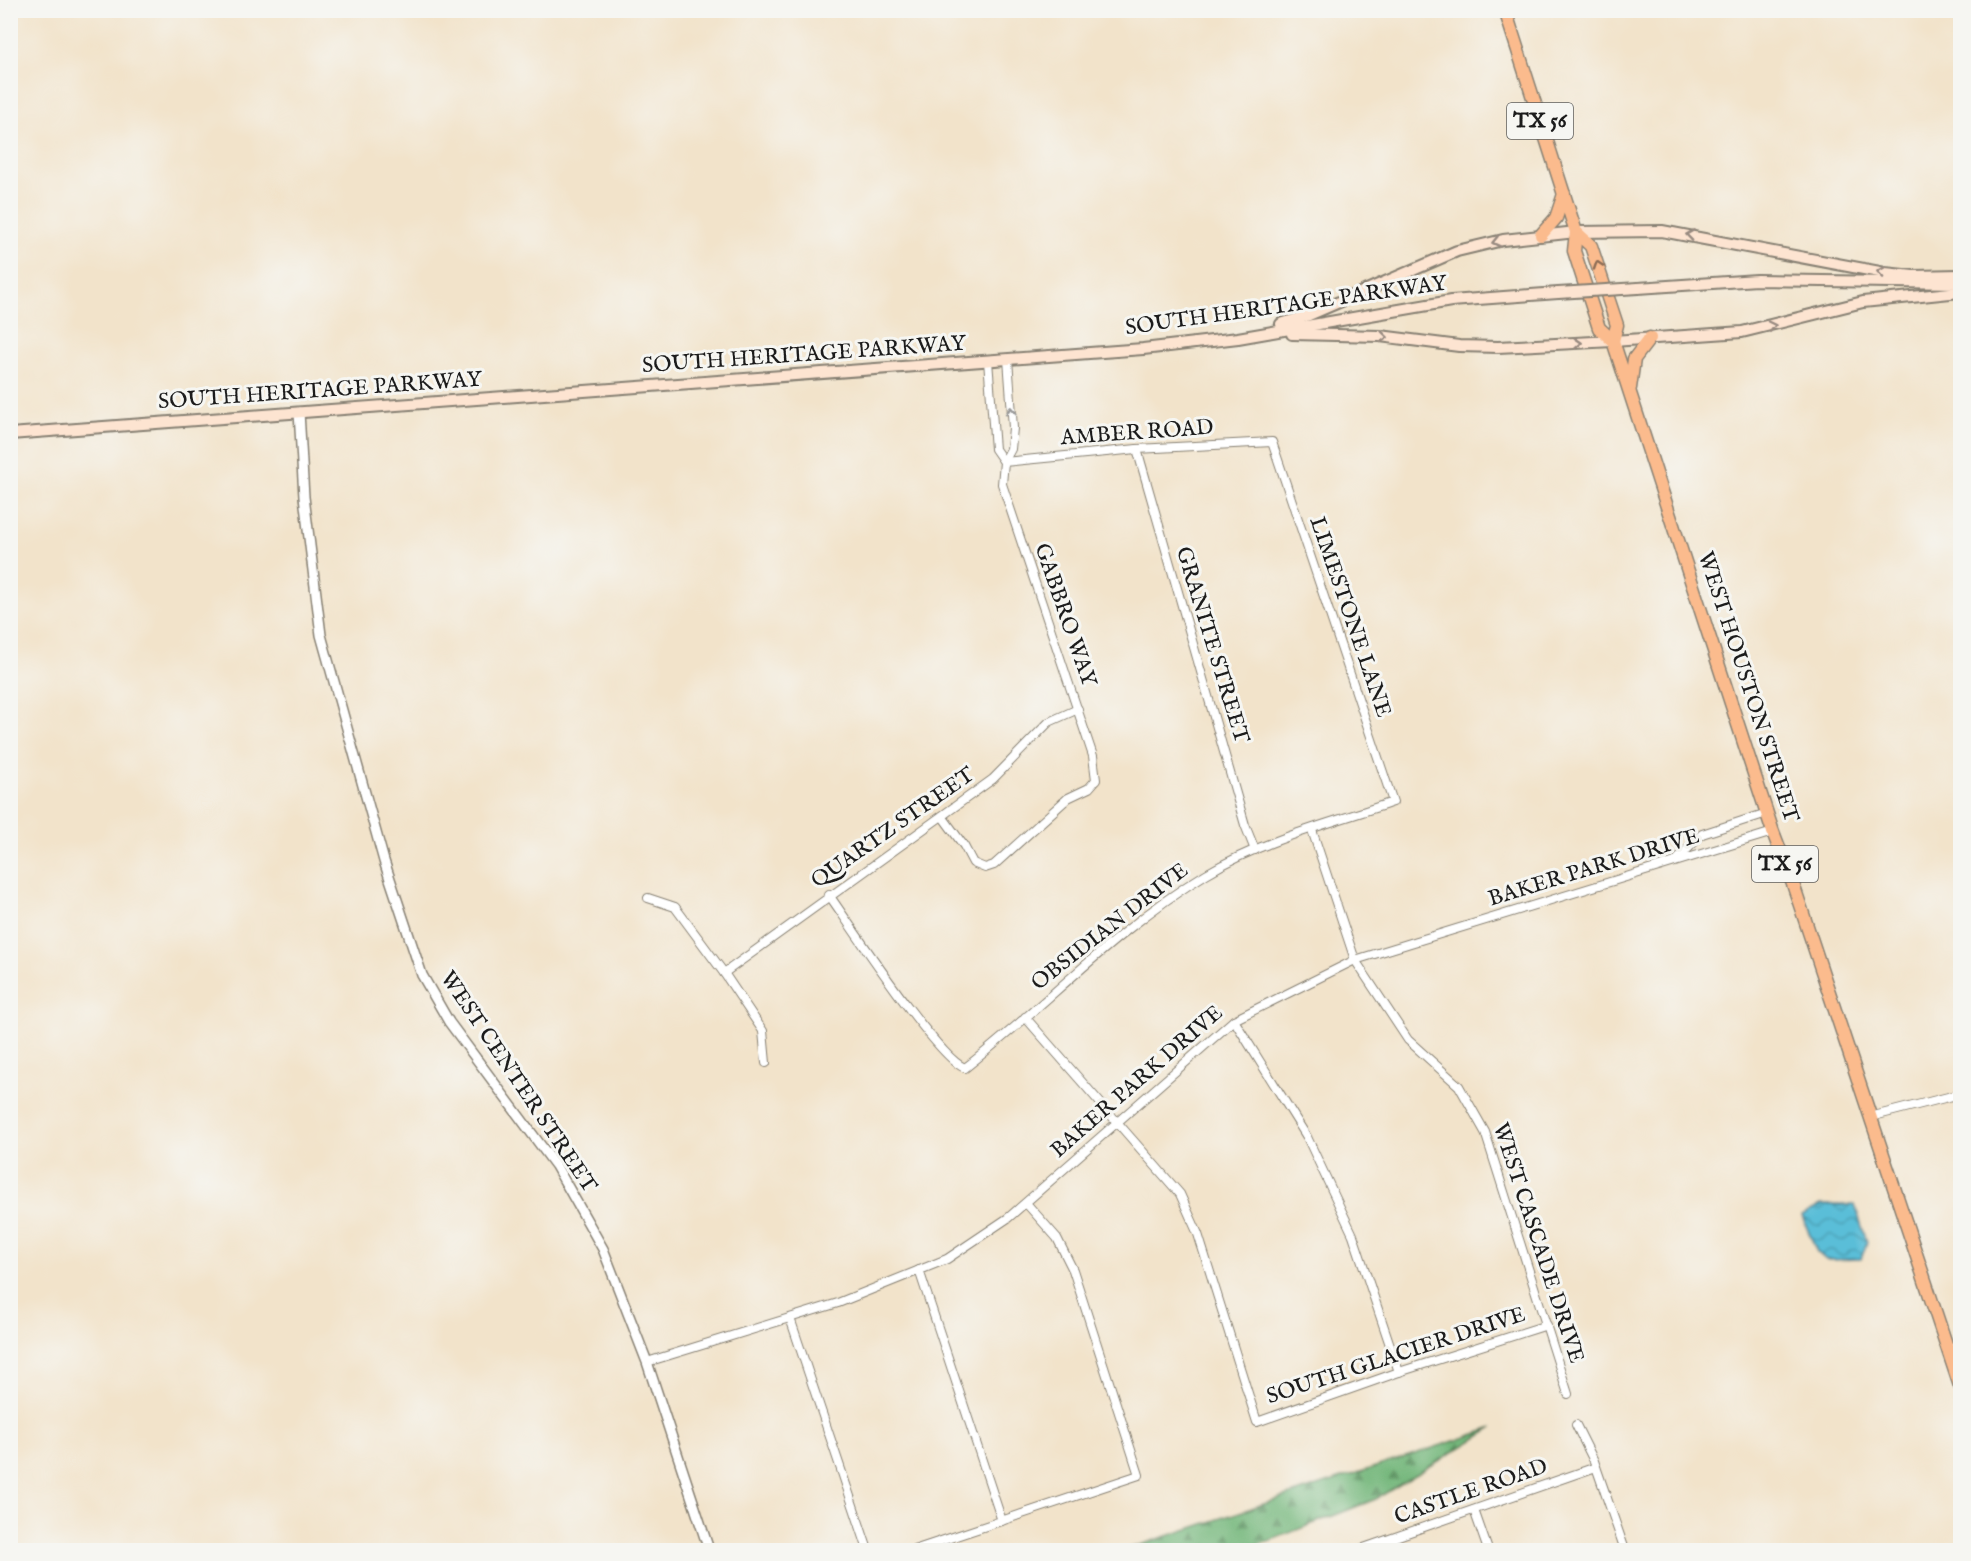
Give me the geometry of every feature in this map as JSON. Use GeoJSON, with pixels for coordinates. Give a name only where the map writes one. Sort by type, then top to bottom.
{"type":"FeatureCollection","features":[{"type":"Feature","properties":{"kind":"main road","name":"WEST HOUSTON STREET"},"geometry":{"type":"LineString","coordinates":[[1505,10],[1576,232],[1574,251],[1599,328],[1613,341],[1773,832],[1793,884],[1870,1117],[1955,1347],[1960,1386]]}},
{"type":"Feature","properties":{"kind":"main road"},"geometry":{"type":"LineString","coordinates":[[1541,235],[1556,218],[1564,194]]}},
{"type":"Feature","properties":{"kind":"main road"},"geometry":{"type":"LineString","coordinates":[[1238,338],[1309,315],[1457,251],[1503,240],[1541,235],[1576,232],[1662,231],[1885,273],[1913,276],[1960,274]]}},
{"type":"Feature","properties":{"kind":"main road","name":"WEST HOUSTON STREET"},"geometry":{"type":"LineString","coordinates":[[1576,232],[1591,246],[1617,325],[1613,341]]}},
{"type":"Feature","properties":{"kind":"main road","name":"SOUTH HERITAGE PARKWAY"},"geometry":{"type":"LineString","coordinates":[[10,434],[1143,349],[1238,338],[1451,301],[1757,280],[1960,283]]}},
{"type":"Feature","properties":{"kind":"main road"},"geometry":{"type":"LineString","coordinates":[[1238,338],[1305,333],[1341,334],[1498,347],[1613,341],[1742,332],[1863,302],[1960,292]]}},
{"type":"Feature","properties":{"kind":"main road"},"geometry":{"type":"LineString","coordinates":[[1630,392],[1634,359],[1650,338]]}},
{"type":"Feature","properties":{"kind":"street","name":"GABBRO WAY"},"geometry":{"type":"LineString","coordinates":[[942,816],[964,846],[973,863],[985,868],[994,866],[1068,798],[1089,788],[1096,780],[1093,756],[1002,484],[1004,462],[1011,449],[1008,359]]}},
{"type":"Feature","properties":{"kind":"street","name":"GABBRO WAY"},"geometry":{"type":"LineString","coordinates":[[988,361],[994,449],[1004,462]]}},
{"type":"Feature","properties":{"kind":"street","name":"WEST CENTER STREET"},"geometry":{"type":"LineString","coordinates":[[299,412],[304,497],[321,634],[384,861],[422,975],[449,1022],[556,1166],[603,1249],[647,1362],[709,1551]]}},
{"type":"Feature","properties":{"kind":"street","name":"AMBER ROAD"},"geometry":{"type":"LineString","coordinates":[[1004,462],[1137,449],[1272,442]]}},
{"type":"Feature","properties":{"kind":"street","name":"LIMESTONE LANE"},"geometry":{"type":"LineString","coordinates":[[1272,442],[1393,802]]}},
{"type":"Feature","properties":{"kind":"street","name":"GRANITE STREET"},"geometry":{"type":"LineString","coordinates":[[1137,449],[1245,825],[1255,850]]}},
{"type":"Feature","properties":{"kind":"street","name":"QUARTZ STREET"},"geometry":{"type":"LineString","coordinates":[[724,973],[829,895],[993,779],[1048,722],[1077,709]]}},
{"type":"Feature","properties":{"kind":"street","name":"OBSIDIAN DRIVE"},"geometry":{"type":"LineString","coordinates":[[829,895],[920,1023],[955,1065],[965,1068],[1102,951],[1207,874],[1255,850],[1393,802]]}},
{"type":"Feature","properties":{"kind":"street"},"geometry":{"type":"LineString","coordinates":[[1675,862],[1702,834],[1767,813]]}},
{"type":"Feature","properties":{"kind":"street","name":"WEST CASCADE DRIVE"},"geometry":{"type":"LineString","coordinates":[[1312,830],[1355,960],[1408,1040],[1459,1086],[1485,1132],[1568,1394]]}},
{"type":"Feature","properties":{"kind":"street","name":"BAKER PARK DRIVE"},"geometry":{"type":"LineString","coordinates":[[647,1362],[838,1303],[947,1259],[1008,1218],[1234,1020],[1355,960],[1773,832]]}},
{"type":"Feature","properties":{"kind":"street"},"geometry":{"type":"LineString","coordinates":[[648,898],[675,907],[724,973],[762,1031],[766,1063]]}},
{"type":"Feature","properties":{"kind":"street"},"geometry":{"type":"LineString","coordinates":[[1025,1017],[1116,1121]]}},
{"type":"Feature","properties":{"kind":"street"},"geometry":{"type":"LineString","coordinates":[[1234,1020],[1307,1137],[1353,1235],[1399,1372]]}},
{"type":"Feature","properties":{"kind":"street"},"geometry":{"type":"LineString","coordinates":[[1870,1117],[1960,1094]]}},
{"type":"Feature","properties":{"kind":"street","name":"SOUTH GLACIER DRIVE"},"geometry":{"type":"LineString","coordinates":[[1116,1121],[1180,1194],[1198,1234],[1257,1422],[1399,1372],[1547,1325]]}},
{"type":"Feature","properties":{"kind":"street"},"geometry":{"type":"LineString","coordinates":[[914,1551],[1139,1475],[1073,1270],[1057,1238],[1026,1203]]}},
{"type":"Feature","properties":{"kind":"street"},"geometry":{"type":"LineString","coordinates":[[920,1270],[1002,1521]]}},
{"type":"Feature","properties":{"kind":"street"},"geometry":{"type":"LineString","coordinates":[[790,1318],[868,1551]]}},
{"type":"Feature","properties":{"kind":"street"},"geometry":{"type":"LineString","coordinates":[[1576,1425],[1596,1467],[1625,1551]]}},
{"type":"Feature","properties":{"kind":"street","name":"CASTLE ROAD"},"geometry":{"type":"LineString","coordinates":[[1358,1551],[1596,1467]]}},
{"type":"Feature","properties":{"kind":"street"},"geometry":{"type":"LineString","coordinates":[[1474,1510],[1488,1551]]}},
{"type":"Feature","properties":{"kind":"green space"},"geometry":{"type":"Polygon","coordinates":[[[1493,1428],[1376,1499],[1246,1550],[1125,1550],[1493,1428]]]}},
{"type":"Feature","properties":{"kind":"water"},"geometry":{"type":"Polygon","coordinates":[[[1821,1205],[1855,1205],[1867,1242],[1861,1259],[1826,1260],[1817,1252],[1802,1216],[1821,1205]]]}}]}
